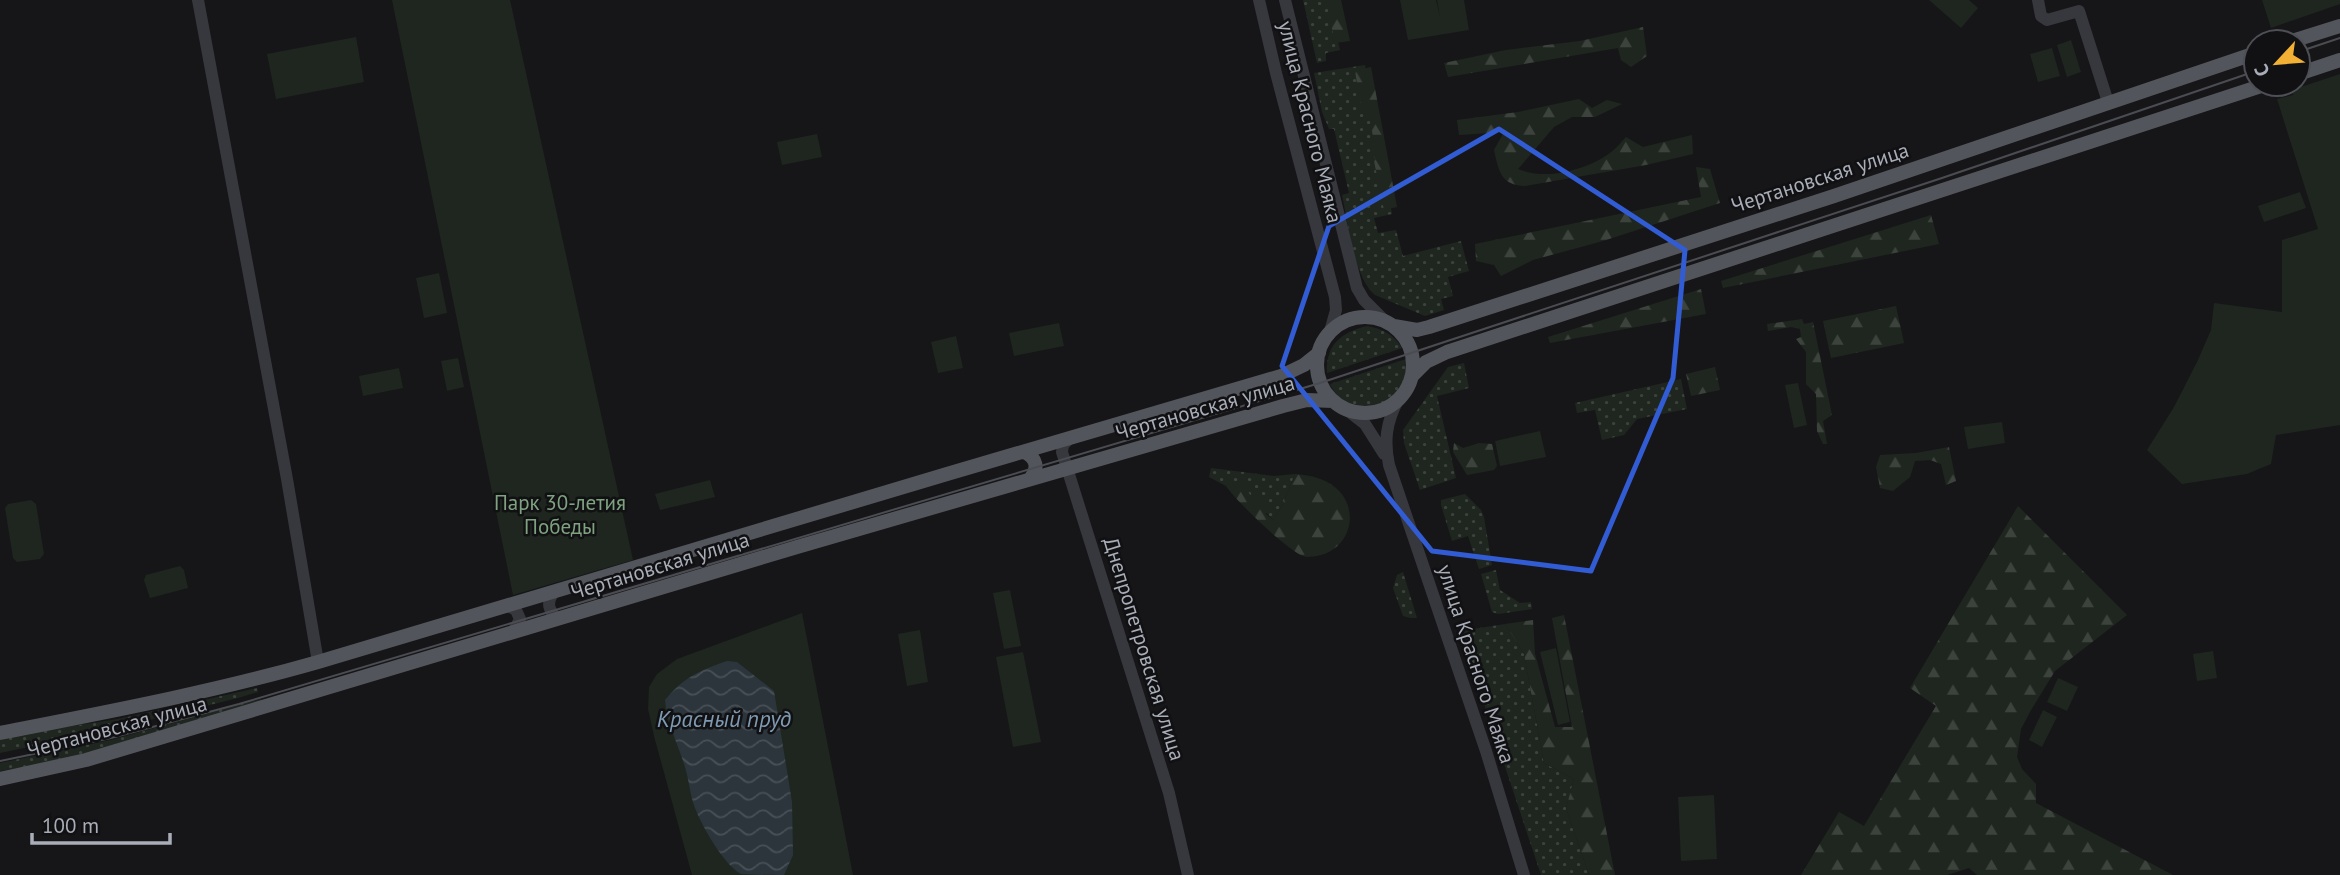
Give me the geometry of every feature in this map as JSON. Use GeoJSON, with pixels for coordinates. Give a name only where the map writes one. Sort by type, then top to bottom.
{"type":"FeatureCollection","features":[{"type":"Feature","properties":{"kind":"main road"},"geometry":{"type":"LineString","coordinates":[[2312,35],[2340,26]]}},
{"type":"Feature","properties":{"kind":"main road","name":"Чертановская улица"},"geometry":{"type":"LineString","coordinates":[[1329,335],[1338,327],[1358,318],[1370,317],[1409,330],[1429,327],[1834,197],[2242,58]]}},
{"type":"Feature","properties":{"kind":"main road"},"geometry":{"type":"LineString","coordinates":[[2312,69],[2340,60]]}},
{"type":"Feature","properties":{"kind":"main road"},"geometry":{"type":"LineString","coordinates":[[1412,376],[1426,362],[1447,352],[2242,92]]}},
{"type":"Feature","properties":{"kind":"main road"},"geometry":{"type":"LineString","coordinates":[[1333,401],[1347,410],[1374,413],[1398,400],[1412,376],[1413,360],[1402,334],[1389,323]]}},
{"type":"Feature","properties":{"kind":"main road"},"geometry":{"type":"LineString","coordinates":[[1320,353],[1329,335]]}},
{"type":"Feature","properties":{"kind":"main road","name":"Чертановская улица"},"geometry":{"type":"LineString","coordinates":[[0,733],[197,694],[318,662],[1281,376],[1304,365],[1320,353]]}},
{"type":"Feature","properties":{"kind":"main road","name":"Чертановская улица"},"geometry":{"type":"LineString","coordinates":[[1320,353],[1319,379],[1333,401]]}},
{"type":"Feature","properties":{"kind":"main road","name":"Чертановская улица"},"geometry":{"type":"LineString","coordinates":[[0,779],[95,758],[514,631],[1290,404],[1321,399],[1333,401]]}},
{"type":"Feature","properties":{"kind":"main road"},"geometry":{"type":"LineString","coordinates":[[1024,452],[1030,455],[1037,466],[1030,479]]}},
{"type":"Feature","properties":{"kind":"street"},"geometry":{"type":"LineString","coordinates":[[198,0],[286,472],[318,662]]}},
{"type":"Feature","properties":{"kind":"street","name":"улица Красного Маяка"},"geometry":{"type":"LineString","coordinates":[[1259,0],[1335,297],[1336,310],[1329,335]]}},
{"type":"Feature","properties":{"kind":"street","name":"улица Красного Маяка"},"geometry":{"type":"LineString","coordinates":[[1284,0],[1357,288],[1364,300],[1389,323]]}},
{"type":"Feature","properties":{"kind":"street"},"geometry":{"type":"LineString","coordinates":[[2038,0],[2041,16],[2047,20],[2079,11],[2108,102]]}},
{"type":"Feature","properties":{"kind":"street","name":"улица Красного Маяка"},"geometry":{"type":"LineString","coordinates":[[1398,400],[1386,429],[1385,446],[1390,465],[1486,751],[1524,875]]}},
{"type":"Feature","properties":{"kind":"street","name":"улица Красного Маяка"},"geometry":{"type":"LineString","coordinates":[[1347,410],[1365,424],[1390,465]]}},
{"type":"Feature","properties":{"kind":"street","name":"Днепропетровская улица"},"geometry":{"type":"LineString","coordinates":[[1070,438],[1063,446],[1062,452],[1169,793],[1188,875]]}},
{"type":"Feature","properties":{"kind":"street"},"geometry":{"type":"LineString","coordinates":[[553,593],[548,605],[557,619]]}},
{"type":"Feature","properties":{"kind":"street"},"geometry":{"type":"LineString","coordinates":[[508,606],[516,610],[520,620],[514,631]]}},
{"type":"Feature","properties":{"kind":"highlighted area"},"geometry":{"type":"Polygon","coordinates":[[[1499,129],[1685,250],[1673,378],[1591,571],[1432,551],[1282,366],[1329,226],[1499,129]]]}},
{"type":"Feature","properties":{"kind":"green space","name":"Парк 30-летия Победы"},"geometry":{"type":"Polygon","coordinates":[[[392,0],[510,0],[633,560],[513,595],[392,0]]]}},
{"type":"Feature","properties":{"kind":"green space"},"geometry":{"type":"Polygon","coordinates":[[[1303,0],[1329,0],[1340,50],[1326,53],[1326,61],[1317,63],[1303,0]]]}},
{"type":"Feature","properties":{"kind":"green space"},"geometry":{"type":"Polygon","coordinates":[[[1326,0],[1341,0],[1350,41],[1335,43],[1326,0]]]}},
{"type":"Feature","properties":{"kind":"green space"},"geometry":{"type":"Polygon","coordinates":[[[1400,0],[1436,0],[1440,17],[1437,0],[1464,0],[1469,30],[1408,40],[1400,0]]]}},
{"type":"Feature","properties":{"kind":"green space"},"geometry":{"type":"Polygon","coordinates":[[[1929,0],[1969,0],[1978,8],[1961,28],[1929,0]]]}},
{"type":"Feature","properties":{"kind":"green space"},"geometry":{"type":"Polygon","coordinates":[[[2262,0],[2340,0],[2340,4],[2271,28],[2262,0]]]}},
{"type":"Feature","properties":{"kind":"green space"},"geometry":{"type":"Polygon","coordinates":[[[1643,27],[1647,56],[1631,67],[1621,60],[1618,48],[1448,77],[1444,63],[1506,50],[1580,41],[1643,27]]]}},
{"type":"Feature","properties":{"kind":"green space"},"geometry":{"type":"Polygon","coordinates":[[[356,37],[364,82],[276,99],[267,54],[356,37]]]}},
{"type":"Feature","properties":{"kind":"green space"},"geometry":{"type":"Polygon","coordinates":[[[2071,40],[2081,72],[2067,77],[2057,45],[2071,40]]]}},
{"type":"Feature","properties":{"kind":"green space"},"geometry":{"type":"Polygon","coordinates":[[[2052,48],[2060,76],[2038,82],[2030,54],[2052,48]]]}},
{"type":"Feature","properties":{"kind":"green space"},"geometry":{"type":"Polygon","coordinates":[[[1365,65],[1392,214],[1374,218],[1378,233],[1396,230],[1403,256],[1461,241],[1469,271],[1448,277],[1453,296],[1441,299],[1444,310],[1425,316],[1375,295],[1362,276],[1353,249],[1342,195],[1349,193],[1334,129],[1329,129],[1322,112],[1314,73],[1365,65]]]}},
{"type":"Feature","properties":{"kind":"green space"},"geometry":{"type":"Polygon","coordinates":[[[1371,67],[1397,207],[1384,210],[1374,161],[1375,150],[1369,112],[1360,102],[1355,71],[1371,67]]]}},
{"type":"Feature","properties":{"kind":"green space"},"geometry":{"type":"Polygon","coordinates":[[[2340,74],[2340,425],[2276,435],[2271,464],[2247,474],[2182,484],[2147,450],[2174,407],[2197,362],[2211,330],[2214,303],[2282,312],[2282,240],[2318,229],[2277,99],[2312,98],[2312,83],[2340,74]]]}},
{"type":"Feature","properties":{"kind":"green space"},"geometry":{"type":"Polygon","coordinates":[[[1579,99],[1592,108],[1607,100],[1622,104],[1595,117],[1572,117],[1554,127],[1518,169],[1553,174],[1578,169],[1610,153],[1626,137],[1643,147],[1692,135],[1693,154],[1525,186],[1506,180],[1500,171],[1494,150],[1504,132],[1459,135],[1457,120],[1518,112],[1579,99]]]}},
{"type":"Feature","properties":{"kind":"green space"},"geometry":{"type":"Polygon","coordinates":[[[817,134],[822,157],[782,165],[777,142],[817,134]]]}},
{"type":"Feature","properties":{"kind":"green space"},"geometry":{"type":"Polygon","coordinates":[[[1696,167],[1710,169],[1720,203],[1603,241],[1533,260],[1501,276],[1494,265],[1476,261],[1475,244],[1701,197],[1696,167]]]}},
{"type":"Feature","properties":{"kind":"green space"},"geometry":{"type":"Polygon","coordinates":[[[2300,192],[2306,208],[2264,222],[2258,206],[2300,192]]]}},
{"type":"Feature","properties":{"kind":"green space"},"geometry":{"type":"Polygon","coordinates":[[[1931,215],[1939,244],[1723,288],[1721,281],[1931,215]]]}},
{"type":"Feature","properties":{"kind":"green space"},"geometry":{"type":"Polygon","coordinates":[[[439,273],[447,313],[424,318],[416,278],[439,273]]]}},
{"type":"Feature","properties":{"kind":"green space"},"geometry":{"type":"Polygon","coordinates":[[[1701,289],[1706,314],[1550,343],[1548,337],[1701,289]]]}},
{"type":"Feature","properties":{"kind":"green space"},"geometry":{"type":"Polygon","coordinates":[[[1896,306],[1904,343],[1831,358],[1823,321],[1896,306]]]}},
{"type":"Feature","properties":{"kind":"green space"},"geometry":{"type":"Polygon","coordinates":[[[1802,319],[1804,324],[1813,322],[1832,415],[1823,421],[1827,444],[1823,444],[1817,431],[1816,394],[1806,384],[1806,352],[1796,339],[1801,337],[1800,329],[1791,327],[1768,331],[1767,324],[1802,319]]]}},
{"type":"Feature","properties":{"kind":"green space"},"geometry":{"type":"Polygon","coordinates":[[[1059,323],[1064,346],[1014,356],[1009,333],[1059,323]]]}},
{"type":"Feature","properties":{"kind":"green space"},"geometry":{"type":"Polygon","coordinates":[[[1367,326],[1387,333],[1402,348],[1327,373],[1329,355],[1336,342],[1349,332],[1367,326]]]}},
{"type":"Feature","properties":{"kind":"green space"},"geometry":{"type":"Polygon","coordinates":[[[956,336],[963,368],[938,373],[931,342],[956,336]]]}},
{"type":"Feature","properties":{"kind":"green space"},"geometry":{"type":"Polygon","coordinates":[[[458,358],[464,387],[447,391],[441,361],[458,358]]]}},
{"type":"Feature","properties":{"kind":"green space"},"geometry":{"type":"Polygon","coordinates":[[[1406,359],[1400,392],[1383,405],[1362,408],[1352,405],[1343,400],[1330,384],[1406,359]]]}},
{"type":"Feature","properties":{"kind":"green space"},"geometry":{"type":"Polygon","coordinates":[[[1464,363],[1469,388],[1437,396],[1456,478],[1420,490],[1404,443],[1403,430],[1448,367],[1464,363]]]}},
{"type":"Feature","properties":{"kind":"green space"},"geometry":{"type":"Polygon","coordinates":[[[1715,367],[1720,390],[1691,396],[1686,374],[1715,367]]]}},
{"type":"Feature","properties":{"kind":"green space"},"geometry":{"type":"Polygon","coordinates":[[[399,368],[403,388],[363,396],[359,376],[399,368]]]}},
{"type":"Feature","properties":{"kind":"green space"},"geometry":{"type":"Polygon","coordinates":[[[1681,379],[1687,409],[1637,419],[1624,435],[1602,440],[1595,410],[1577,413],[1575,403],[1681,379]]]}},
{"type":"Feature","properties":{"kind":"green space"},"geometry":{"type":"Polygon","coordinates":[[[1798,383],[1807,425],[1794,428],[1785,385],[1798,383]]]}},
{"type":"Feature","properties":{"kind":"green space"},"geometry":{"type":"Polygon","coordinates":[[[2002,422],[2005,443],[1968,449],[1964,427],[2002,422]]]}},
{"type":"Feature","properties":{"kind":"green space"},"geometry":{"type":"Polygon","coordinates":[[[1540,431],[1546,457],[1500,466],[1495,441],[1540,431]]]}},
{"type":"Feature","properties":{"kind":"green space"},"geometry":{"type":"Polygon","coordinates":[[[1454,443],[1463,448],[1479,443],[1492,444],[1497,466],[1494,470],[1467,475],[1453,452],[1454,443]]]}},
{"type":"Feature","properties":{"kind":"green space"},"geometry":{"type":"Polygon","coordinates":[[[1949,447],[1956,481],[1946,485],[1941,464],[1930,460],[1915,461],[1910,477],[1893,491],[1880,488],[1876,467],[1880,455],[1916,453],[1949,447]]]}},
{"type":"Feature","properties":{"kind":"green space"},"geometry":{"type":"Polygon","coordinates":[[[1211,468],[1274,476],[1295,474],[1273,520],[1250,495],[1209,477],[1211,468]]]}},
{"type":"Feature","properties":{"kind":"green space"},"geometry":{"type":"Polygon","coordinates":[[[1295,474],[1327,482],[1336,488],[1348,505],[1350,515],[1346,534],[1341,542],[1324,554],[1308,557],[1296,552],[1262,524],[1226,486],[1237,482],[1245,485],[1250,495],[1265,500],[1266,514],[1273,520],[1295,474]]]}},
{"type":"Feature","properties":{"kind":"green space"},"geometry":{"type":"Polygon","coordinates":[[[710,480],[715,497],[660,510],[655,494],[710,480]]]}},
{"type":"Feature","properties":{"kind":"green space"},"geometry":{"type":"Polygon","coordinates":[[[1465,494],[1481,510],[1484,517],[1492,565],[1479,569],[1468,536],[1452,541],[1441,505],[1441,500],[1465,494]]]}},
{"type":"Feature","properties":{"kind":"green space"},"geometry":{"type":"Polygon","coordinates":[[[31,500],[36,504],[44,554],[40,559],[17,562],[13,558],[5,508],[8,504],[31,500]]]}},
{"type":"Feature","properties":{"kind":"green space"},"geometry":{"type":"Polygon","coordinates":[[[2018,506],[2127,615],[2055,671],[2021,729],[2017,757],[2022,769],[2036,784],[2036,803],[2173,875],[1977,875],[1969,868],[1947,875],[1801,875],[1839,812],[1864,826],[1936,706],[1910,688],[2018,506]]]}},
{"type":"Feature","properties":{"kind":"green space"},"geometry":{"type":"Polygon","coordinates":[[[180,566],[184,570],[188,588],[150,598],[144,580],[146,575],[180,566]]]}},
{"type":"Feature","properties":{"kind":"green space"},"geometry":{"type":"Polygon","coordinates":[[[1496,570],[1500,590],[1520,603],[1531,602],[1532,609],[1498,614],[1492,612],[1481,574],[1496,570]]]}},
{"type":"Feature","properties":{"kind":"green space"},"geometry":{"type":"Polygon","coordinates":[[[1403,572],[1417,618],[1403,616],[1393,588],[1397,575],[1403,572]]]}},
{"type":"Feature","properties":{"kind":"green space"},"geometry":{"type":"Polygon","coordinates":[[[1010,590],[1021,646],[1004,649],[993,593],[1010,590]]]}},
{"type":"Feature","properties":{"kind":"green space"},"geometry":{"type":"Polygon","coordinates":[[[802,613],[853,875],[692,875],[654,736],[648,709],[649,687],[657,674],[677,659],[802,613]]]}},
{"type":"Feature","properties":{"kind":"green space"},"geometry":{"type":"Polygon","coordinates":[[[1564,615],[1615,875],[1589,875],[1566,808],[1574,779],[1544,763],[1524,654],[1505,624],[1533,620],[1535,654],[1555,727],[1572,727],[1552,618],[1564,615]]]}},
{"type":"Feature","properties":{"kind":"green space"},"geometry":{"type":"Polygon","coordinates":[[[1505,624],[1524,654],[1544,763],[1574,779],[1566,808],[1589,875],[1541,875],[1460,631],[1505,624]]]}},
{"type":"Feature","properties":{"kind":"green space"},"geometry":{"type":"Polygon","coordinates":[[[920,630],[928,682],[907,686],[898,634],[920,630]]]}},
{"type":"Feature","properties":{"kind":"green space"},"geometry":{"type":"Polygon","coordinates":[[[1556,648],[1570,722],[1558,725],[1540,652],[1556,648]]]}},
{"type":"Feature","properties":{"kind":"green space"},"geometry":{"type":"Polygon","coordinates":[[[2213,651],[2217,678],[2197,681],[2193,654],[2213,651]]]}},
{"type":"Feature","properties":{"kind":"green space"},"geometry":{"type":"Polygon","coordinates":[[[1023,652],[1041,742],[1013,747],[996,657],[1023,652]]]}},
{"type":"Feature","properties":{"kind":"green space"},"geometry":{"type":"Polygon","coordinates":[[[2058,678],[2078,687],[2067,711],[2047,702],[2058,678]]]}},
{"type":"Feature","properties":{"kind":"green space"},"geometry":{"type":"Polygon","coordinates":[[[257,688],[258,692],[238,698],[109,730],[0,753],[0,737],[118,719],[257,688]]]}},
{"type":"Feature","properties":{"kind":"green space"},"geometry":{"type":"Polygon","coordinates":[[[261,699],[262,703],[75,758],[0,771],[0,763],[111,740],[261,699]]]}},
{"type":"Feature","properties":{"kind":"green space"},"geometry":{"type":"Polygon","coordinates":[[[2043,710],[2057,717],[2042,747],[2029,740],[2043,710]]]}},
{"type":"Feature","properties":{"kind":"green space"},"geometry":{"type":"Polygon","coordinates":[[[1714,795],[1717,859],[1681,861],[1678,797],[1714,795]]]}},
{"type":"Feature","properties":{"kind":"water","name":"Красный пруд"},"geometry":{"type":"Polygon","coordinates":[[[727,661],[737,662],[774,691],[792,802],[793,855],[784,875],[741,874],[721,854],[695,808],[668,717],[665,700],[679,686],[700,672],[727,661]]]}},
{"type":"Feature","properties":{"kind":"tram line"},"geometry":{"type":"LineString","coordinates":[[2312,47],[2340,38]]}},
{"type":"Feature","properties":{"kind":"tram line"},"geometry":{"type":"LineString","coordinates":[[0,761],[111,738],[239,704],[1320,383],[1942,178],[2242,76]]}}]}
